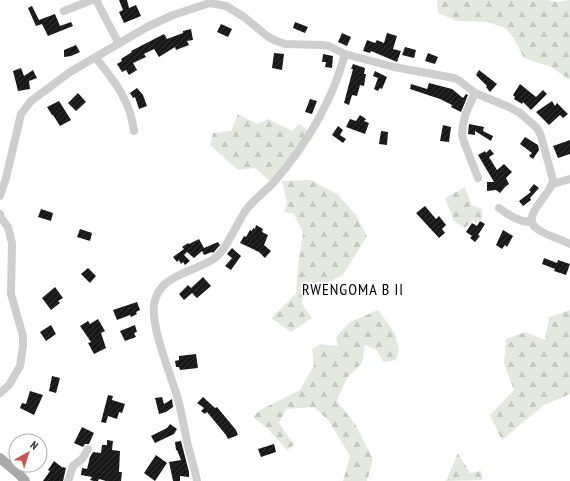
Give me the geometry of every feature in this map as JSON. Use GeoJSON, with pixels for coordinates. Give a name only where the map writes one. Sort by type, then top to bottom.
{"type":"FeatureCollection","features":[{"type":"Feature","properties":{"kind":"main road"},"geometry":{"type":"LineString","coordinates":[[0,458],[25,481]]}},
{"type":"Feature","properties":{"kind":"street"},"geometry":{"type":"LineString","coordinates":[[64,11],[92,0]]}},
{"type":"Feature","properties":{"kind":"street"},"geometry":{"type":"LineString","coordinates":[[96,0],[119,44]]}},
{"type":"Feature","properties":{"kind":"street"},"geometry":{"type":"LineString","coordinates":[[0,196],[3,177],[20,114],[30,101],[70,72],[147,27],[173,15],[210,3],[226,6],[244,17],[267,36],[279,43],[329,46],[345,54],[394,67],[454,78],[476,93],[520,113],[537,128],[553,175],[553,184],[534,211],[531,222]]}},
{"type":"Feature","properties":{"kind":"street"},"geometry":{"type":"LineString","coordinates":[[197,481],[178,398],[156,330],[153,307],[155,298],[165,284],[175,277],[215,258],[223,250],[236,225],[249,206],[276,180],[313,130],[324,109],[342,66],[345,54]]}},
{"type":"Feature","properties":{"kind":"street"},"geometry":{"type":"LineString","coordinates":[[96,58],[124,96],[132,117],[134,131]]}},
{"type":"Feature","properties":{"kind":"street"},"geometry":{"type":"LineString","coordinates":[[476,93],[466,113],[462,135],[478,178]]}},
{"type":"Feature","properties":{"kind":"street"},"geometry":{"type":"LineString","coordinates":[[553,184],[570,179]]}},
{"type":"Feature","properties":{"kind":"street"},"geometry":{"type":"LineString","coordinates":[[499,208],[516,219],[523,222],[531,222]]}},
{"type":"Feature","properties":{"kind":"street"},"geometry":{"type":"LineString","coordinates":[[0,214],[1,218],[8,227],[12,243],[11,294],[23,336],[23,346],[20,366],[9,385],[0,393]]}},
{"type":"Feature","properties":{"kind":"street"},"geometry":{"type":"LineString","coordinates":[[531,222],[536,229],[570,244]]}},
{"type":"Feature","properties":{"kind":"street"},"geometry":{"type":"LineString","coordinates":[[68,481],[73,466],[82,459],[88,449]]}},
{"type":"Feature","properties":{"kind":"green space"},"geometry":{"type":"Polygon","coordinates":[[[437,0],[548,0],[556,2],[570,0],[570,80],[551,67],[524,58],[513,37],[505,28],[488,22],[457,21],[438,13],[437,0]]]}},
{"type":"Feature","properties":{"kind":"green space"},"geometry":{"type":"Polygon","coordinates":[[[238,114],[257,124],[268,119],[292,131],[299,124],[313,134],[273,184],[255,168],[238,170],[210,145],[213,133],[231,131],[238,114]]]}},
{"type":"Feature","properties":{"kind":"green space"},"geometry":{"type":"Polygon","coordinates":[[[311,180],[337,194],[356,215],[367,236],[343,275],[304,294],[302,304],[312,318],[291,332],[271,318],[296,294],[298,265],[303,233],[294,214],[284,212],[287,202],[282,181],[311,180]]]}},
{"type":"Feature","properties":{"kind":"green space"},"geometry":{"type":"Polygon","coordinates":[[[465,187],[472,205],[482,209],[482,219],[476,223],[473,220],[465,228],[454,221],[445,198],[465,187]]]}},
{"type":"Feature","properties":{"kind":"green space"},"geometry":{"type":"Polygon","coordinates":[[[378,310],[395,333],[399,351],[396,360],[383,362],[377,350],[365,345],[362,363],[347,378],[337,401],[355,424],[373,459],[367,481],[343,481],[350,456],[329,421],[314,407],[286,409],[279,423],[294,445],[287,450],[267,428],[253,417],[260,410],[300,390],[314,365],[312,349],[321,344],[338,347],[336,337],[350,322],[378,310]]]}},
{"type":"Feature","properties":{"kind":"green space"},"geometry":{"type":"Polygon","coordinates":[[[570,310],[570,394],[544,405],[502,440],[490,415],[514,390],[504,363],[506,339],[525,332],[545,340],[549,317],[570,310]]]}},
{"type":"Feature","properties":{"kind":"green space"},"geometry":{"type":"Polygon","coordinates":[[[458,453],[470,473],[481,471],[483,480],[446,481],[458,453]]]}},
{"type":"Feature","properties":{"kind":"building"},"geometry":{"type":"Polygon","coordinates":[[[119,0],[127,0],[129,8],[136,5],[141,16],[124,23],[119,12],[123,10],[119,0]]]}},
{"type":"Feature","properties":{"kind":"building"},"geometry":{"type":"Polygon","coordinates":[[[32,6],[39,20],[55,14],[60,26],[71,22],[73,26],[48,36],[42,24],[36,26],[28,8],[32,6]]]}},
{"type":"Feature","properties":{"kind":"building"},"geometry":{"type":"Polygon","coordinates":[[[295,22],[308,27],[305,33],[293,28],[295,22]]]}},
{"type":"Feature","properties":{"kind":"building"},"geometry":{"type":"Polygon","coordinates":[[[221,24],[232,29],[228,37],[217,32],[221,24]]]}},
{"type":"Feature","properties":{"kind":"building"},"geometry":{"type":"Polygon","coordinates":[[[191,29],[193,40],[187,41],[189,45],[176,50],[175,47],[159,57],[154,49],[144,54],[146,57],[133,63],[137,70],[129,75],[126,70],[122,72],[117,64],[122,61],[121,59],[132,52],[131,51],[164,34],[167,39],[183,33],[183,31],[191,29]]]}},
{"type":"Feature","properties":{"kind":"building"},"geometry":{"type":"Polygon","coordinates":[[[342,33],[351,37],[347,46],[338,42],[342,33]]]}},
{"type":"Feature","properties":{"kind":"building"},"geometry":{"type":"Polygon","coordinates":[[[387,33],[397,36],[393,49],[401,51],[397,62],[371,51],[370,53],[363,51],[367,40],[375,43],[377,40],[384,43],[387,33]]]}},
{"type":"Feature","properties":{"kind":"building"},"geometry":{"type":"Polygon","coordinates":[[[76,45],[80,52],[64,57],[64,50],[76,45]]]}},
{"type":"Feature","properties":{"kind":"building"},"geometry":{"type":"Polygon","coordinates":[[[405,47],[416,50],[414,58],[402,55],[405,47]]]}},
{"type":"Feature","properties":{"kind":"building"},"geometry":{"type":"Polygon","coordinates":[[[274,53],[284,54],[282,70],[272,68],[274,53]]]}},
{"type":"Feature","properties":{"kind":"building"},"geometry":{"type":"Polygon","coordinates":[[[428,53],[438,57],[435,64],[425,61],[428,53]]]}},
{"type":"Feature","properties":{"kind":"building"},"geometry":{"type":"Polygon","coordinates":[[[323,54],[333,56],[332,68],[325,67],[326,62],[322,62],[323,54]]]}},
{"type":"Feature","properties":{"kind":"building"},"geometry":{"type":"Polygon","coordinates":[[[353,64],[365,68],[364,74],[366,74],[364,86],[360,85],[357,96],[352,95],[349,105],[344,103],[353,64]]]}},
{"type":"Feature","properties":{"kind":"building"},"geometry":{"type":"Polygon","coordinates":[[[21,68],[24,76],[33,70],[37,78],[29,81],[30,89],[18,91],[13,71],[21,68]]]}},
{"type":"Feature","properties":{"kind":"building"},"geometry":{"type":"Polygon","coordinates":[[[479,70],[497,84],[490,92],[486,87],[487,86],[476,75],[479,70]]]}},
{"type":"Feature","properties":{"kind":"building"},"geometry":{"type":"Polygon","coordinates":[[[375,71],[387,77],[382,89],[380,88],[378,91],[374,89],[378,78],[373,76],[375,71]]]}},
{"type":"Feature","properties":{"kind":"building"},"geometry":{"type":"Polygon","coordinates":[[[429,83],[452,89],[463,98],[466,94],[468,95],[461,112],[451,107],[452,105],[440,99],[410,89],[411,84],[427,89],[429,83]]]}},
{"type":"Feature","properties":{"kind":"building"},"geometry":{"type":"Polygon","coordinates":[[[520,84],[536,97],[543,90],[547,94],[531,110],[523,102],[522,104],[514,99],[515,97],[513,95],[520,84]]]}},
{"type":"Feature","properties":{"kind":"building"},"geometry":{"type":"Polygon","coordinates":[[[137,88],[143,95],[147,106],[139,109],[135,97],[133,98],[130,93],[137,88]]]}},
{"type":"Feature","properties":{"kind":"building"},"geometry":{"type":"Polygon","coordinates":[[[78,93],[86,102],[76,111],[68,103],[78,93]]]}},
{"type":"Feature","properties":{"kind":"building"},"geometry":{"type":"Polygon","coordinates":[[[310,99],[317,101],[312,114],[305,112],[310,99]]]}},
{"type":"Feature","properties":{"kind":"building"},"geometry":{"type":"Polygon","coordinates":[[[59,101],[71,120],[60,126],[47,107],[59,101]]]}},
{"type":"Feature","properties":{"kind":"building"},"geometry":{"type":"Polygon","coordinates":[[[552,101],[555,106],[557,103],[568,114],[563,118],[560,115],[549,125],[536,112],[552,101]]]}},
{"type":"Feature","properties":{"kind":"building"},"geometry":{"type":"Polygon","coordinates":[[[360,115],[366,119],[364,121],[369,123],[365,134],[346,127],[350,119],[356,121],[360,115]]]}},
{"type":"Feature","properties":{"kind":"building"},"geometry":{"type":"Polygon","coordinates":[[[469,124],[484,127],[483,131],[493,136],[491,141],[475,131],[475,135],[468,134],[469,124]]]}},
{"type":"Feature","properties":{"kind":"building"},"geometry":{"type":"Polygon","coordinates":[[[443,125],[451,127],[449,142],[440,141],[443,125]]]}},
{"type":"Feature","properties":{"kind":"building"},"geometry":{"type":"Polygon","coordinates":[[[338,126],[343,130],[340,135],[346,139],[343,143],[332,135],[338,126]]]}},
{"type":"Feature","properties":{"kind":"building"},"geometry":{"type":"Polygon","coordinates":[[[381,131],[388,132],[387,145],[379,144],[381,131]]]}},
{"type":"Feature","properties":{"kind":"building"},"geometry":{"type":"Polygon","coordinates":[[[525,137],[538,145],[539,150],[533,159],[529,156],[532,153],[520,144],[525,137]]]}},
{"type":"Feature","properties":{"kind":"building"},"geometry":{"type":"Polygon","coordinates":[[[570,140],[570,154],[558,158],[553,146],[570,140]]]}},
{"type":"Feature","properties":{"kind":"building"},"geometry":{"type":"Polygon","coordinates":[[[490,149],[494,154],[489,157],[497,170],[504,164],[512,172],[506,178],[509,184],[500,193],[496,190],[487,191],[487,182],[494,182],[478,155],[485,151],[486,153],[490,149]]]}},
{"type":"Feature","properties":{"kind":"building"},"geometry":{"type":"Polygon","coordinates":[[[534,184],[539,188],[530,198],[531,200],[523,206],[519,201],[531,192],[529,190],[534,184]]]}},
{"type":"Feature","properties":{"kind":"building"},"geometry":{"type":"Polygon","coordinates":[[[425,206],[436,219],[439,216],[446,225],[442,229],[445,233],[439,238],[416,213],[425,206]]]}},
{"type":"Feature","properties":{"kind":"building"},"geometry":{"type":"Polygon","coordinates":[[[41,209],[53,213],[51,221],[38,217],[41,209]]]}},
{"type":"Feature","properties":{"kind":"building"},"geometry":{"type":"Polygon","coordinates":[[[480,221],[485,224],[478,235],[480,236],[475,242],[470,238],[472,236],[466,232],[472,223],[477,226],[480,221]]]}},
{"type":"Feature","properties":{"kind":"building"},"geometry":{"type":"Polygon","coordinates":[[[256,225],[263,229],[262,232],[268,235],[264,245],[271,251],[265,258],[259,252],[240,243],[250,230],[252,231],[253,228],[255,229],[256,225]]]}},
{"type":"Feature","properties":{"kind":"building"},"geometry":{"type":"Polygon","coordinates":[[[80,229],[92,233],[90,241],[77,237],[80,229]]]}},
{"type":"Feature","properties":{"kind":"building"},"geometry":{"type":"Polygon","coordinates":[[[503,230],[513,236],[507,247],[505,245],[502,249],[496,245],[503,230]]]}},
{"type":"Feature","properties":{"kind":"building"},"geometry":{"type":"Polygon","coordinates":[[[199,239],[204,248],[218,242],[220,245],[213,253],[204,255],[202,251],[194,258],[187,252],[184,255],[190,261],[185,265],[183,262],[181,264],[179,260],[177,262],[173,257],[184,249],[182,247],[199,239]]]}},
{"type":"Feature","properties":{"kind":"building"},"geometry":{"type":"Polygon","coordinates":[[[232,248],[241,256],[231,270],[225,266],[232,258],[227,254],[232,248]]]}},
{"type":"Feature","properties":{"kind":"building"},"geometry":{"type":"Polygon","coordinates":[[[544,258],[557,263],[558,260],[570,264],[566,275],[554,271],[555,269],[542,264],[544,258]]]}},
{"type":"Feature","properties":{"kind":"building"},"geometry":{"type":"Polygon","coordinates":[[[88,268],[96,276],[90,283],[81,274],[88,268]]]}},
{"type":"Feature","properties":{"kind":"building"},"geometry":{"type":"Polygon","coordinates":[[[203,277],[211,286],[197,298],[192,293],[184,300],[179,294],[188,285],[191,288],[203,277]]]}},
{"type":"Feature","properties":{"kind":"building"},"geometry":{"type":"Polygon","coordinates":[[[55,287],[63,298],[58,301],[60,303],[51,310],[42,298],[55,287]]]}},
{"type":"Feature","properties":{"kind":"building"},"geometry":{"type":"Polygon","coordinates":[[[137,302],[140,310],[136,312],[137,314],[117,320],[113,310],[137,302]]]}},
{"type":"Feature","properties":{"kind":"building"},"geometry":{"type":"Polygon","coordinates":[[[98,319],[105,331],[101,333],[106,348],[94,354],[88,343],[91,342],[80,326],[88,321],[90,324],[98,319]]]}},
{"type":"Feature","properties":{"kind":"building"},"geometry":{"type":"Polygon","coordinates":[[[51,325],[56,334],[46,341],[40,332],[51,325]]]}},
{"type":"Feature","properties":{"kind":"building"},"geometry":{"type":"Polygon","coordinates":[[[135,325],[137,332],[134,333],[136,337],[125,341],[120,331],[135,325]]]}},
{"type":"Feature","properties":{"kind":"building"},"geometry":{"type":"Polygon","coordinates":[[[196,354],[198,368],[180,370],[179,367],[176,367],[175,361],[179,360],[179,356],[196,354]]]}},
{"type":"Feature","properties":{"kind":"building"},"geometry":{"type":"Polygon","coordinates":[[[52,376],[60,378],[56,393],[49,391],[52,376]]]}},
{"type":"Feature","properties":{"kind":"building"},"geometry":{"type":"Polygon","coordinates":[[[30,391],[43,395],[34,415],[20,408],[22,403],[26,404],[30,391]]]}},
{"type":"Feature","properties":{"kind":"building"},"geometry":{"type":"Polygon","coordinates":[[[108,395],[113,396],[112,400],[125,404],[122,413],[119,412],[117,419],[108,416],[106,423],[101,422],[108,395]]]}},
{"type":"Feature","properties":{"kind":"building"},"geometry":{"type":"Polygon","coordinates":[[[162,397],[164,404],[172,399],[173,407],[166,412],[159,414],[155,398],[162,397]]]}},
{"type":"Feature","properties":{"kind":"building"},"geometry":{"type":"Polygon","coordinates":[[[203,397],[215,408],[217,407],[236,430],[238,435],[228,439],[207,412],[205,414],[201,411],[204,408],[197,403],[203,397]]]}},
{"type":"Feature","properties":{"kind":"building"},"geometry":{"type":"Polygon","coordinates":[[[170,424],[177,429],[174,434],[155,443],[151,436],[167,428],[170,424]]]}},
{"type":"Feature","properties":{"kind":"building"},"geometry":{"type":"Polygon","coordinates":[[[82,427],[94,433],[89,444],[85,444],[83,447],[74,443],[82,427]]]}},
{"type":"Feature","properties":{"kind":"building"},"geometry":{"type":"Polygon","coordinates":[[[107,440],[113,441],[112,450],[120,451],[119,472],[122,472],[121,481],[106,481],[99,479],[98,481],[94,481],[90,480],[92,477],[81,475],[82,468],[87,469],[93,452],[101,453],[102,445],[107,445],[107,440]]]}},
{"type":"Feature","properties":{"kind":"building"},"geometry":{"type":"Polygon","coordinates":[[[181,441],[189,477],[180,476],[180,481],[173,481],[169,462],[181,460],[176,450],[175,442],[181,441]]]}},
{"type":"Feature","properties":{"kind":"building"},"geometry":{"type":"Polygon","coordinates":[[[274,444],[276,452],[261,457],[258,449],[274,444]]]}},
{"type":"Feature","properties":{"kind":"building"},"geometry":{"type":"Polygon","coordinates":[[[156,455],[167,463],[155,481],[144,473],[156,455]]]}},
{"type":"Feature","properties":{"kind":"building"},"geometry":{"type":"Polygon","coordinates":[[[54,461],[63,468],[66,468],[63,481],[43,481],[50,471],[48,470],[54,461]]]}},
{"type":"Feature","properties":{"kind":"district","name":"RWENGOMA B II"},"geometry":{"type":"Point","coordinates":[353,289]}}]}
